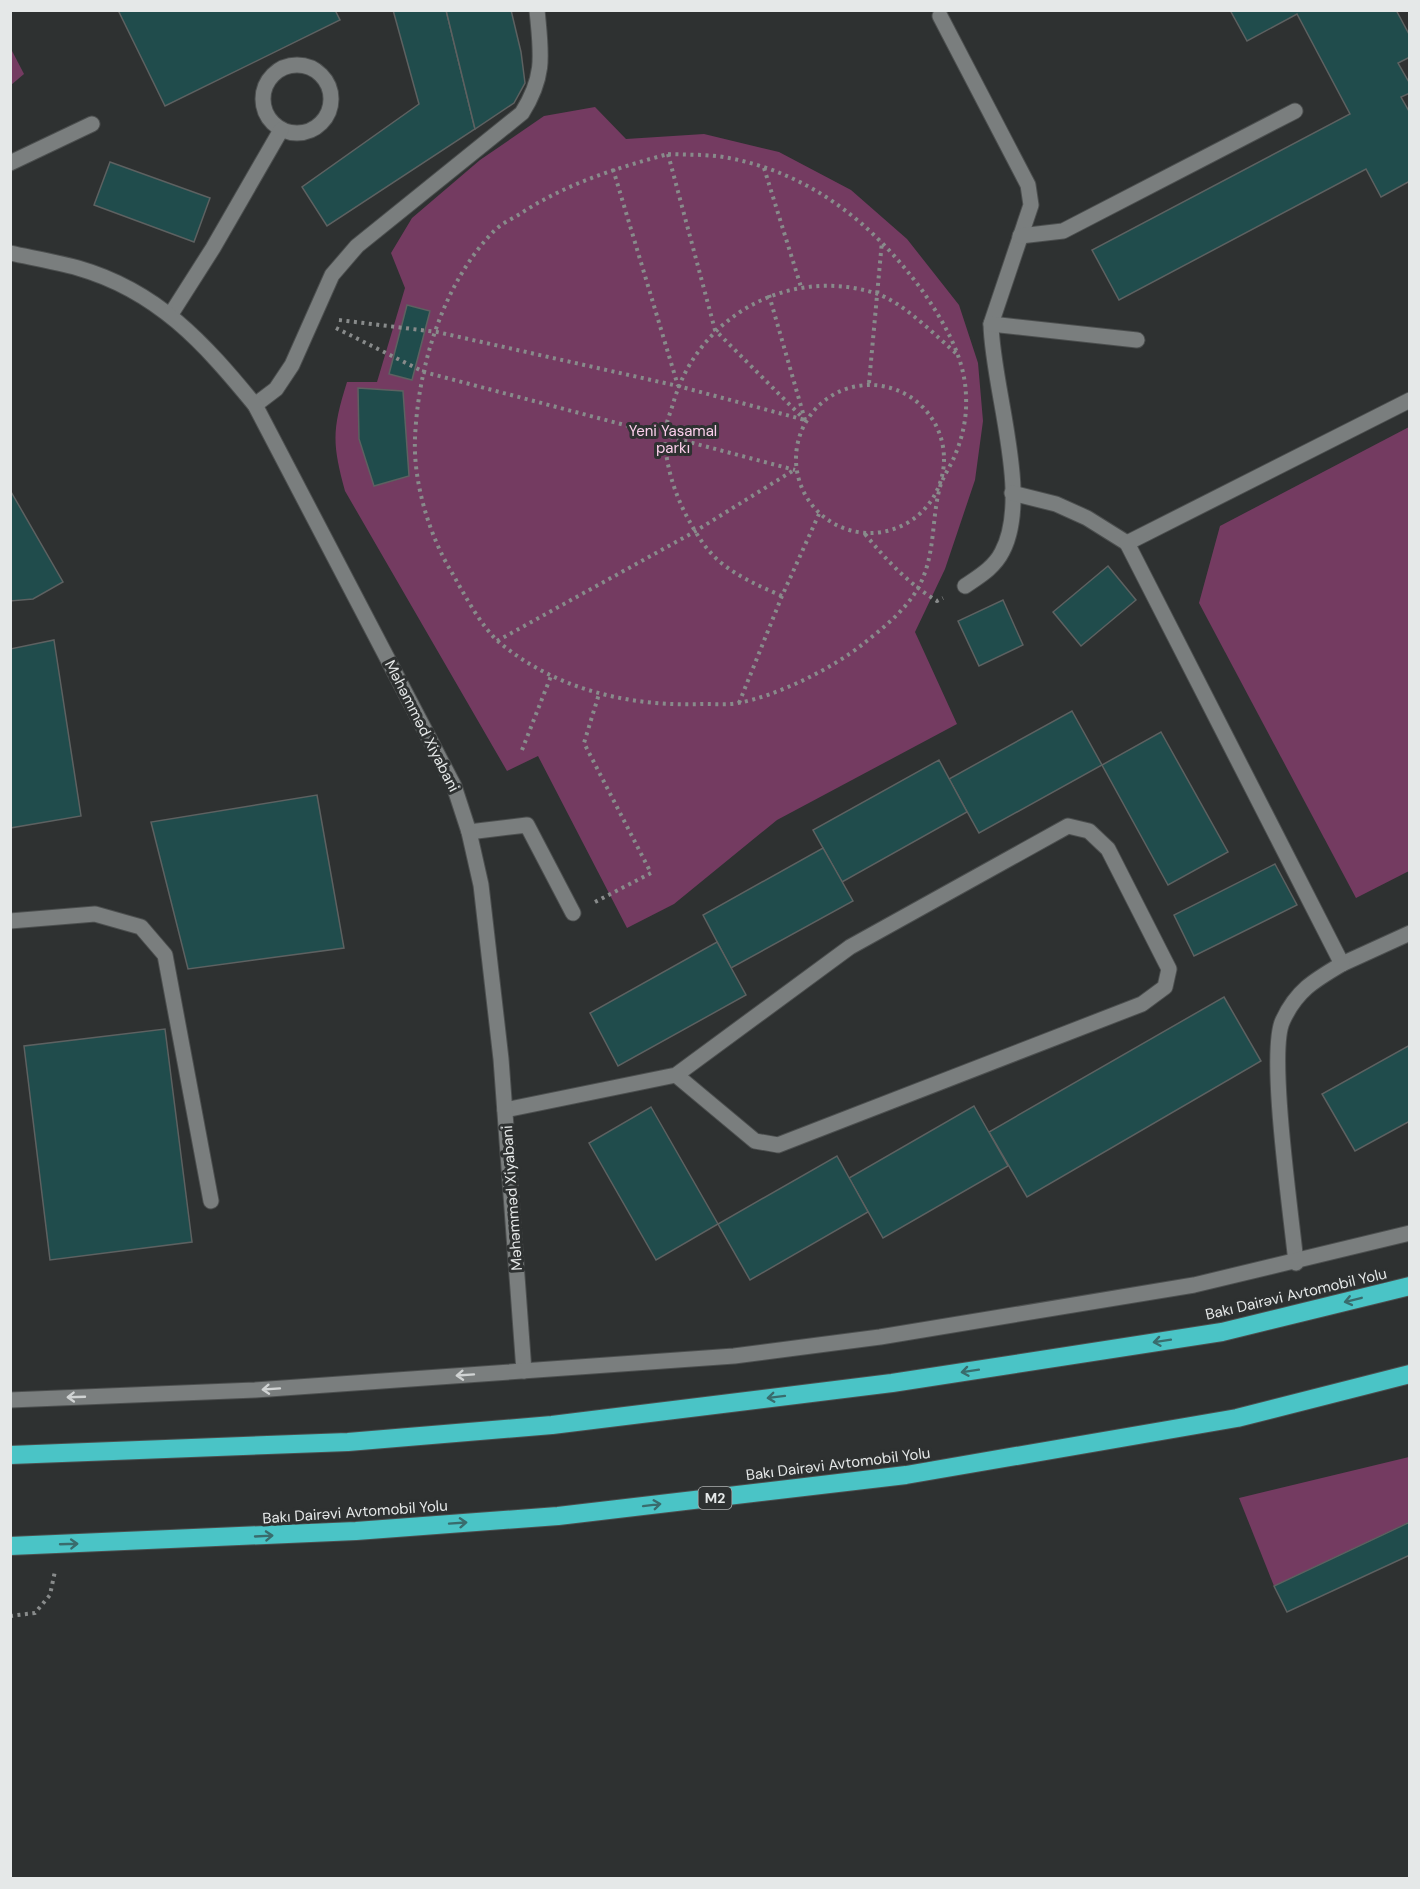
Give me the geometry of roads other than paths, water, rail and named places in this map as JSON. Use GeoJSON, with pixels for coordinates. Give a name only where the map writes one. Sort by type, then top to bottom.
{"type":"FeatureCollection","features":[{"type":"Feature","properties":{"kind":"highway","name":"Bakı Dairəvi Avtomobil Yolu"},"geometry":{"type":"LineString","coordinates":[[10,1455],[348,1442],[552,1425],[892,1383],[1222,1332],[1410,1286]]}},
{"type":"Feature","properties":{"kind":"highway","name":"Bakı Dairəvi Avtomobil Yolu"},"geometry":{"type":"LineString","coordinates":[[10,1545],[356,1531],[558,1516],[906,1475],[1236,1418],[1410,1374]]}},
{"type":"Feature","properties":{"kind":"main road"},"geometry":{"type":"LineString","coordinates":[[255,405],[276,389],[287,373],[332,275],[357,246],[522,113],[536,91],[542,63],[537,10]]}},
{"type":"Feature","properties":{"kind":"main road"},"geometry":{"type":"LineString","coordinates":[[940,16],[1028,185],[1030,204],[991,324],[991,344],[1009,440],[1012,493],[1011,530],[1002,554],[987,571],[965,586]]}},
{"type":"Feature","properties":{"kind":"main road"},"geometry":{"type":"LineString","coordinates":[[307,66],[318,71],[331,90],[330,112],[314,130],[304,134],[281,130],[266,114],[263,103],[268,81],[285,67],[307,66]]}},
{"type":"Feature","properties":{"kind":"main road"},"geometry":{"type":"LineString","coordinates":[[1020,236],[1063,231],[1295,111]]}},
{"type":"Feature","properties":{"kind":"main road"},"geometry":{"type":"LineString","coordinates":[[10,163],[92,124]]}},
{"type":"Feature","properties":{"kind":"main road"},"geometry":{"type":"LineString","coordinates":[[171,314],[213,248],[281,130]]}},
{"type":"Feature","properties":{"kind":"main road","name":"Məhəmməd Xiyabani"},"geometry":{"type":"LineString","coordinates":[[10,253],[79,268],[126,288],[171,314],[213,353],[255,405],[454,786],[469,832],[481,885],[505,1110],[524,1371]]}},
{"type":"Feature","properties":{"kind":"main road"},"geometry":{"type":"LineString","coordinates":[[991,324],[1049,333],[1137,340]]}},
{"type":"Feature","properties":{"kind":"main road"},"geometry":{"type":"LineString","coordinates":[[1127,543],[1410,400]]}},
{"type":"Feature","properties":{"kind":"main road"},"geometry":{"type":"LineString","coordinates":[[1012,493],[1056,504],[1127,543],[1342,964]]}},
{"type":"Feature","properties":{"kind":"main road"},"geometry":{"type":"LineString","coordinates":[[469,832],[527,825],[573,913]]}},
{"type":"Feature","properties":{"kind":"main road"},"geometry":{"type":"LineString","coordinates":[[505,1110],[676,1075],[850,947],[1068,826],[1089,831],[1108,849],[1169,969],[1165,987],[1142,1004],[778,1145],[755,1141],[676,1075]]}},
{"type":"Feature","properties":{"kind":"main road"},"geometry":{"type":"LineString","coordinates":[[10,921],[95,914],[141,927],[165,955],[211,1201]]}},
{"type":"Feature","properties":{"kind":"main road"},"geometry":{"type":"LineString","coordinates":[[1296,1263],[1277,1071],[1281,1022],[1304,987],[1342,964],[1410,933]]}},
{"type":"Feature","properties":{"kind":"main road"},"geometry":{"type":"LineString","coordinates":[[10,1400],[255,1390],[734,1356],[880,1337],[1194,1285],[1296,1263],[1410,1233]]}},
{"type":"Feature","properties":{"kind":"park label","name":"Yeni Yasamal parkı"},"geometry":{"type":"Point","coordinates":[673,440]}}]}
